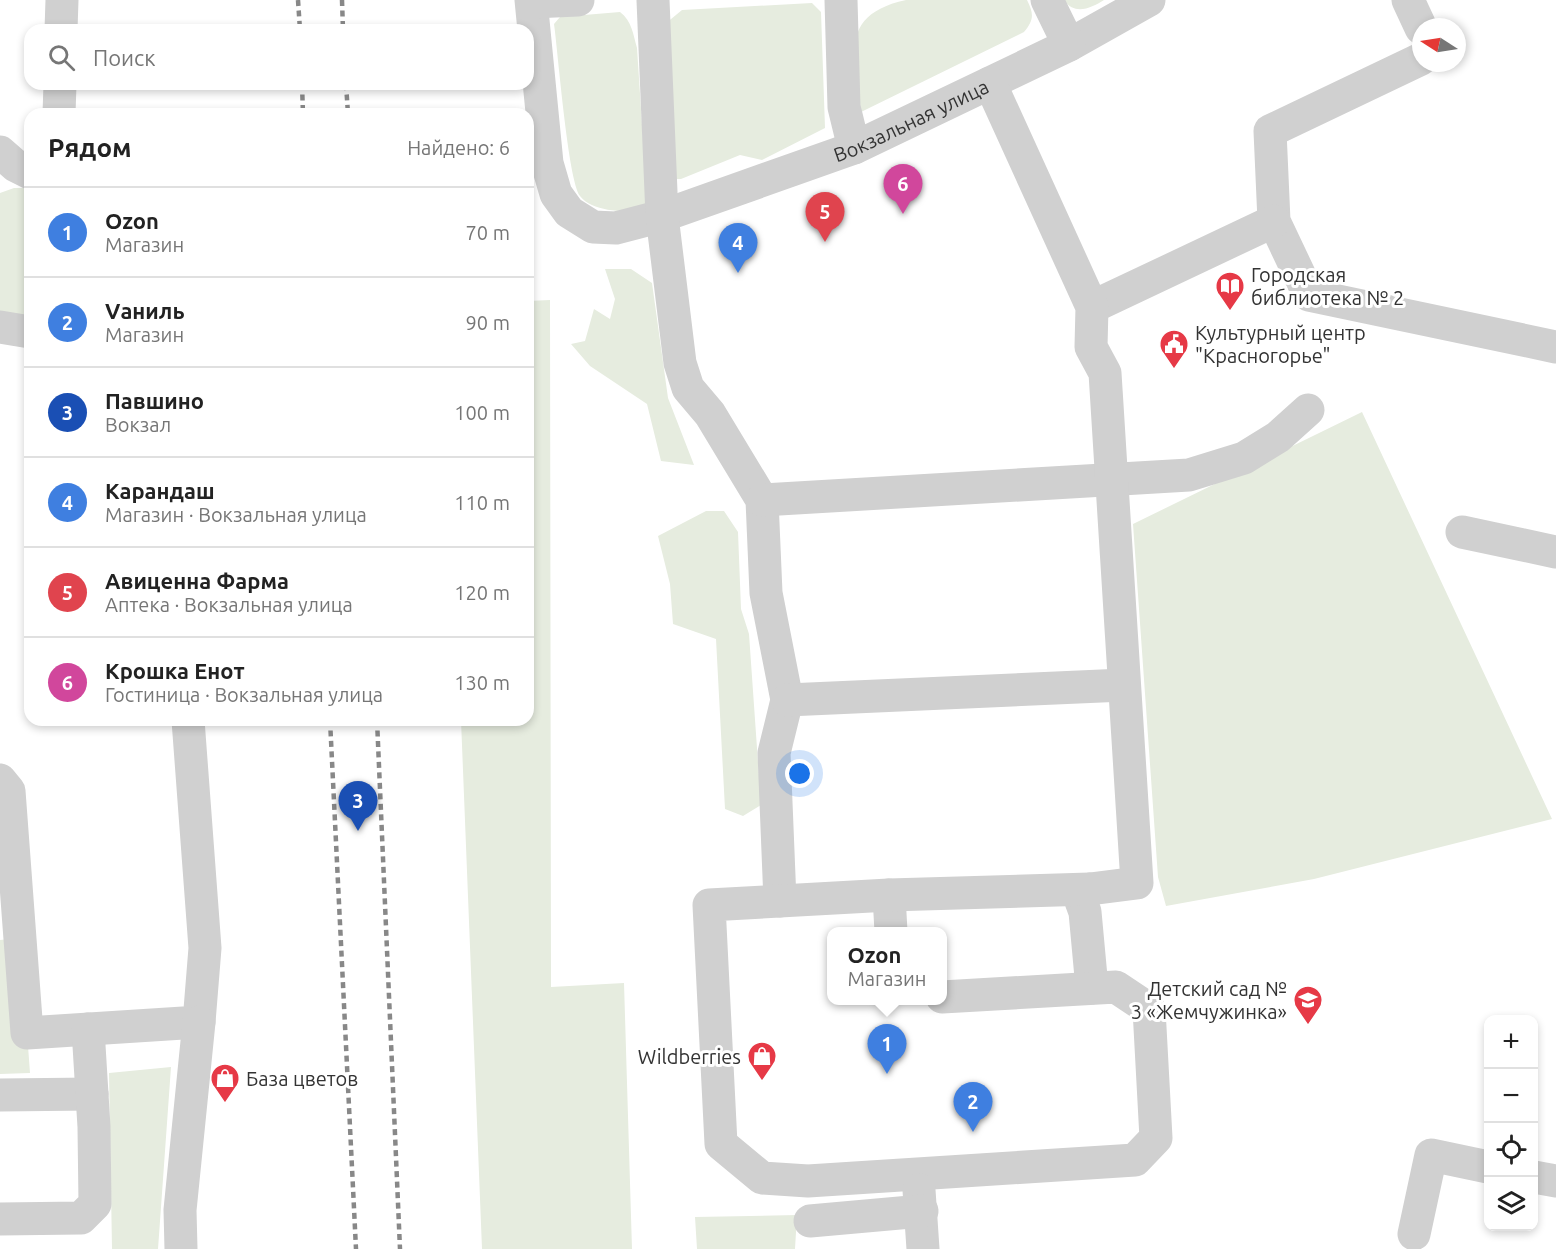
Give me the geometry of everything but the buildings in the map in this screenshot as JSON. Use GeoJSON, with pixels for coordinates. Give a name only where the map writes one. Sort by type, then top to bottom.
{"type":"FeatureCollection","features":[{"type":"Feature","properties":{"kind":"street"},"geometry":{"type":"LineString","coordinates":[[61,24],[62,0]]}},
{"type":"Feature","properties":{"kind":"street"},"geometry":{"type":"LineString","coordinates":[[532,1],[578,0]]}},
{"type":"Feature","properties":{"kind":"street"},"geometry":{"type":"LineString","coordinates":[[653,0],[662,216],[680,363],[688,388],[710,414],[762,500],[766,593],[787,700],[774,753],[780,900]]}},
{"type":"Feature","properties":{"kind":"street"},"geometry":{"type":"LineString","coordinates":[[841,0],[844,107],[854,148]]}},
{"type":"Feature","properties":{"kind":"street"},"geometry":{"type":"LineString","coordinates":[[1047,0],[1069,45]]}},
{"type":"Feature","properties":{"kind":"street","name":"Вокзальная улица"},"geometry":{"type":"LineString","coordinates":[[532,1],[547,164],[556,194],[569,212],[593,227],[616,228],[662,216],[854,148],[1069,45],[1149,0]]}},
{"type":"Feature","properties":{"kind":"street"},"geometry":{"type":"LineString","coordinates":[[1408,0],[1416,18]]}},
{"type":"Feature","properties":{"kind":"street"},"geometry":{"type":"LineString","coordinates":[[1412,63],[1270,131],[1274,221],[1309,295],[1556,347]]}},
{"type":"Feature","properties":{"kind":"street"},"geometry":{"type":"LineString","coordinates":[[947,997],[1116,987],[1149,1009],[1156,1138],[1136,1160],[918,1176],[808,1181],[762,1178],[721,1144],[709,905],[889,895],[1090,889],[1137,883],[1105,373],[1091,347],[1092,308],[990,83]]}},
{"type":"Feature","properties":{"kind":"street"},"geometry":{"type":"LineString","coordinates":[[59,108],[60,90]]}},
{"type":"Feature","properties":{"kind":"street"},"geometry":{"type":"LineString","coordinates":[[0,153],[24,171]]}},
{"type":"Feature","properties":{"kind":"street"},"geometry":{"type":"LineString","coordinates":[[0,180],[24,175]]}},
{"type":"Feature","properties":{"kind":"street"},"geometry":{"type":"LineString","coordinates":[[1092,308],[1274,221]]}},
{"type":"Feature","properties":{"kind":"street"},"geometry":{"type":"LineString","coordinates":[[762,500],[1189,475],[1245,458],[1278,437],[1308,410]]}},
{"type":"Feature","properties":{"kind":"street"},"geometry":{"type":"LineString","coordinates":[[1462,532],[1556,552]]}},
{"type":"Feature","properties":{"kind":"street"},"geometry":{"type":"LineString","coordinates":[[787,700],[1124,686]]}},
{"type":"Feature","properties":{"kind":"street"},"geometry":{"type":"LineString","coordinates":[[181,1249],[180,1210],[205,948],[188,726]]}},
{"type":"Feature","properties":{"kind":"street"},"geometry":{"type":"LineString","coordinates":[[0,780],[9,791],[27,1033],[199,1022]]}},
{"type":"Feature","properties":{"kind":"street"},"geometry":{"type":"LineString","coordinates":[[1090,889],[1081,901],[1085,912],[1092,988]]}},
{"type":"Feature","properties":{"kind":"street"},"geometry":{"type":"LineString","coordinates":[[889,895],[891,927]]}},
{"type":"Feature","properties":{"kind":"street"},"geometry":{"type":"LineString","coordinates":[[0,1219],[81,1218],[94,1204],[88,1029]]}},
{"type":"Feature","properties":{"kind":"street"},"geometry":{"type":"LineString","coordinates":[[0,1095],[92,1094]]}},
{"type":"Feature","properties":{"kind":"street"},"geometry":{"type":"LineString","coordinates":[[1414,1234],[1431,1155],[1484,1166]]}},
{"type":"Feature","properties":{"kind":"street"},"geometry":{"type":"LineString","coordinates":[[918,1176],[923,1249]]}},
{"type":"Feature","properties":{"kind":"street"},"geometry":{"type":"LineString","coordinates":[[1538,1178],[1556,1181]]}},
{"type":"Feature","properties":{"kind":"street"},"geometry":{"type":"LineString","coordinates":[[808,1181],[811,1235],[922,1211]]}},
{"type":"Feature","properties":{"kind":"shaded area"},"geometry":{"type":"Polygon","coordinates":[[[906,0],[1027,0],[1032,17],[1024,32],[861,112],[854,57],[855,41],[860,28],[869,16],[884,7],[906,0]]]}},
{"type":"Feature","properties":{"kind":"shaded area"},"geometry":{"type":"Polygon","coordinates":[[[1064,0],[1104,0],[1089,8],[1078,9],[1068,5],[1064,0]]]}},
{"type":"Feature","properties":{"kind":"shaded area"},"geometry":{"type":"Polygon","coordinates":[[[812,3],[821,12],[825,128],[762,160],[740,155],[681,179],[673,179],[665,24],[682,10],[812,3]]]}},
{"type":"Feature","properties":{"kind":"shaded area"},"geometry":{"type":"Polygon","coordinates":[[[620,12],[630,24],[637,48],[647,201],[640,212],[600,208],[580,196],[571,166],[554,24],[560,17],[620,12]]]}},
{"type":"Feature","properties":{"kind":"shaded area"},"geometry":{"type":"Polygon","coordinates":[[[14,188],[24,188],[24,319],[0,315],[0,193],[14,188]]]}},
{"type":"Feature","properties":{"kind":"shaded area"},"geometry":{"type":"Polygon","coordinates":[[[605,269],[631,269],[652,283],[668,398],[694,465],[661,461],[647,404],[590,366],[571,344],[585,341],[594,309],[610,319],[615,299],[605,269]]]}},
{"type":"Feature","properties":{"kind":"shaded area"},"geometry":{"type":"Polygon","coordinates":[[[550,300],[551,987],[624,983],[632,1249],[482,1249],[461,726],[534,726],[534,301],[550,300]]]}},
{"type":"Feature","properties":{"kind":"shaded area"},"geometry":{"type":"Polygon","coordinates":[[[1362,412],[1552,819],[1314,879],[1166,906],[1158,877],[1133,524],[1362,412]]]}},
{"type":"Feature","properties":{"kind":"shaded area"},"geometry":{"type":"Polygon","coordinates":[[[706,511],[724,511],[738,532],[741,609],[749,634],[761,805],[743,816],[725,809],[716,639],[673,624],[670,584],[658,536],[706,511]]]}},
{"type":"Feature","properties":{"kind":"shaded area"},"geometry":{"type":"Polygon","coordinates":[[[20,938],[30,1073],[0,1074],[0,940],[20,938]]]}},
{"type":"Feature","properties":{"kind":"shaded area"},"geometry":{"type":"Polygon","coordinates":[[[171,1067],[158,1249],[112,1249],[109,1073],[171,1067]]]}},
{"type":"Feature","properties":{"kind":"shaded area"},"geometry":{"type":"Polygon","coordinates":[[[797,1215],[795,1249],[697,1249],[695,1217],[797,1215]]]}},
{"type":"Feature","properties":{"kind":"railway"},"geometry":{"type":"LineString","coordinates":[[298,0],[300,24]]}},
{"type":"Feature","properties":{"kind":"railway"},"geometry":{"type":"LineString","coordinates":[[342,0],[343,24]]}},
{"type":"Feature","properties":{"kind":"railway"},"geometry":{"type":"LineString","coordinates":[[302,90],[303,108]]}},
{"type":"Feature","properties":{"kind":"railway"},"geometry":{"type":"LineString","coordinates":[[346,90],[348,108]]}},
{"type":"Feature","properties":{"kind":"railway"},"geometry":{"type":"LineString","coordinates":[[330,726],[356,1249]]}},
{"type":"Feature","properties":{"kind":"railway"},"geometry":{"type":"LineString","coordinates":[[377,726],[400,1249]]}},
{"type":"Feature","properties":{"kind":"place","name":"Крошка Енот"},"geometry":{"type":"Point","coordinates":[903,214]}},
{"type":"Feature","properties":{"kind":"place","name":"Авиценна Фарма"},"geometry":{"type":"Point","coordinates":[825,242]}},
{"type":"Feature","properties":{"kind":"place","name":"Карандаш"},"geometry":{"type":"Point","coordinates":[738,273]}},
{"type":"Feature","properties":{"kind":"place","name":"Городская библиотека № 2"},"geometry":{"type":"Point","coordinates":[1230,312]}},
{"type":"Feature","properties":{"kind":"place","name":"Культурный центр \"Красногорье\""},"geometry":{"type":"Point","coordinates":[1174,370]}},
{"type":"Feature","properties":{"kind":"place","name":"Павшино"},"geometry":{"type":"Point","coordinates":[358,831]}},
{"type":"Feature","properties":{"kind":"place","name":"Детский сад № 3 «Жемчужинка»"},"geometry":{"type":"Point","coordinates":[1308,1026]}},
{"type":"Feature","properties":{"kind":"place","name":"Ozon"},"geometry":{"type":"Point","coordinates":[887,1074]}},
{"type":"Feature","properties":{"kind":"place","name":"Wildberries"},"geometry":{"type":"Point","coordinates":[762,1082]}},
{"type":"Feature","properties":{"kind":"place","name":"База цветов"},"geometry":{"type":"Point","coordinates":[225,1104]}},
{"type":"Feature","properties":{"kind":"place","name":"Vаниль"},"geometry":{"type":"Point","coordinates":[973,1132]}}]}
